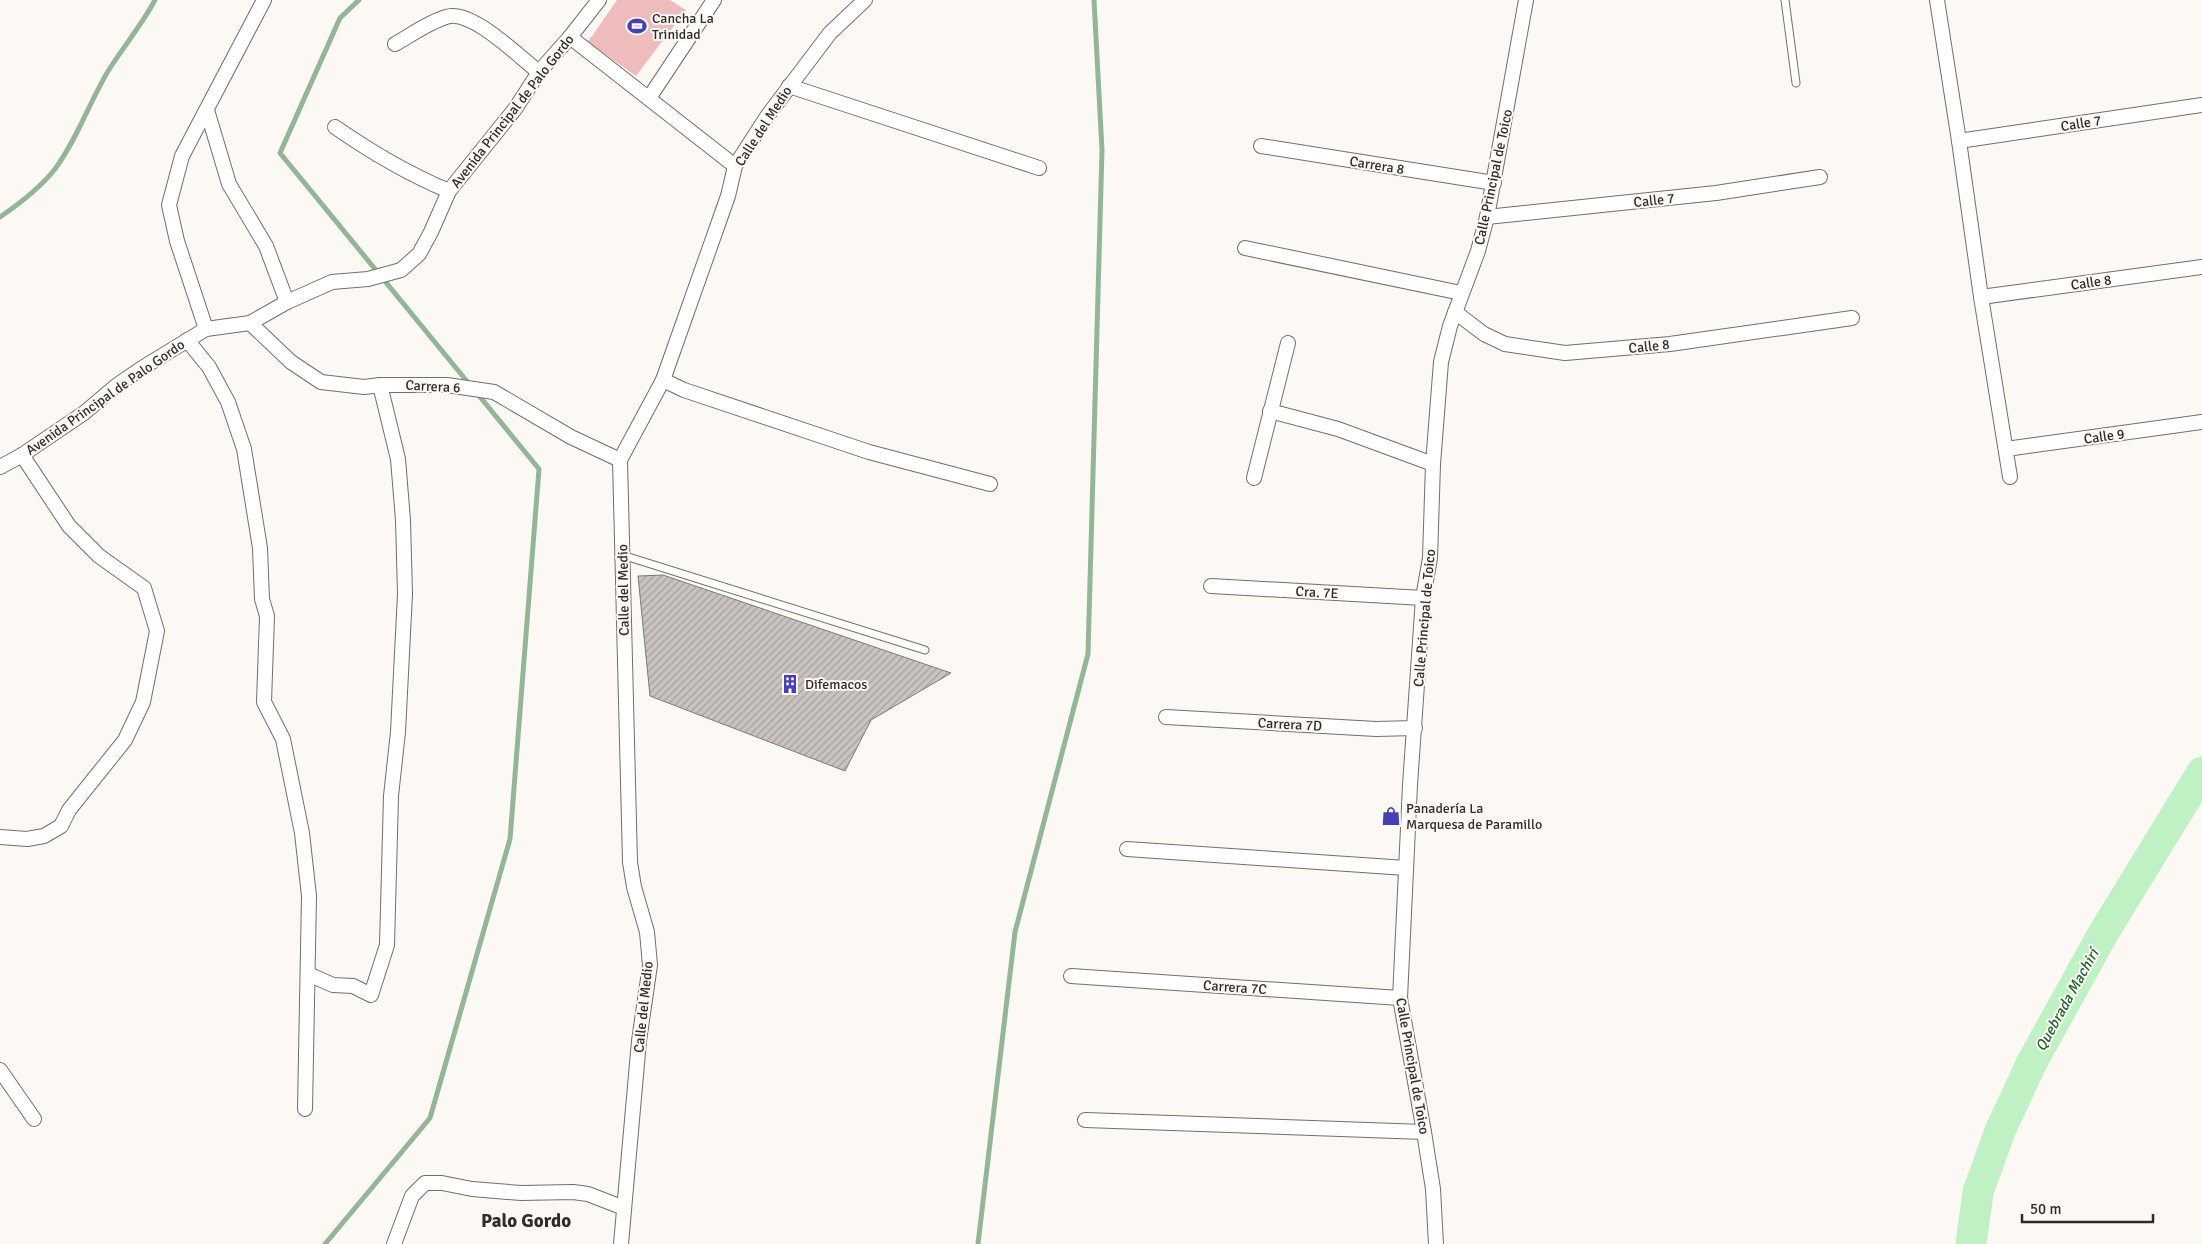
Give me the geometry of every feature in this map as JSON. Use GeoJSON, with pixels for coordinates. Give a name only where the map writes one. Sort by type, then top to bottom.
{"type":"FeatureCollection","features":[{"type":"Feature","properties":{"kind":"street"},"geometry":{"type":"LineString","coordinates":[[206,329],[177,241],[169,205],[182,156],[264,0]]}},
{"type":"Feature","properties":{"kind":"street","name":"Avenida Principal de Palo Gordo"},"geometry":{"type":"LineString","coordinates":[[0,467],[22,455],[84,412],[136,372],[206,329],[250,323],[287,302],[332,282],[368,279],[401,270],[418,254],[432,232],[449,191],[515,109],[538,72],[570,37],[599,0]]}},
{"type":"Feature","properties":{"kind":"street"},"geometry":{"type":"LineString","coordinates":[[649,98],[714,0]]}},
{"type":"Feature","properties":{"kind":"street","name":"Calle del Medio"},"geometry":{"type":"LineString","coordinates":[[621,1244],[639,1040],[650,965],[648,932],[634,888],[630,862],[620,460],[663,380],[724,205],[735,166],[789,86],[830,34],[865,0]]}},
{"type":"Feature","properties":{"kind":"street","name":"Calle Principal de Toico"},"geometry":{"type":"LineString","coordinates":[[1436,1244],[1432,1189],[1424,1132],[1400,998],[1423,598],[1430,558],[1432,464],[1441,362],[1461,293],[1478,251],[1487,218],[1526,0]]}},
{"type":"Feature","properties":{"kind":"street"},"geometry":{"type":"LineString","coordinates":[[1937,0],[1959,141],[1980,297],[2010,476]]}},
{"type":"Feature","properties":{"kind":"street"},"geometry":{"type":"LineString","coordinates":[[395,44],[446,16],[460,16],[476,23],[538,72]]}},
{"type":"Feature","properties":{"kind":"street"},"geometry":{"type":"LineString","coordinates":[[570,37],[735,166]]}},
{"type":"Feature","properties":{"kind":"street"},"geometry":{"type":"LineString","coordinates":[[789,86],[1039,168]]}},
{"type":"Feature","properties":{"kind":"street","name":"Calle 7"},"geometry":{"type":"LineString","coordinates":[[1959,141],[2202,105]]}},
{"type":"Feature","properties":{"kind":"street"},"geometry":{"type":"LineString","coordinates":[[207,110],[229,184],[266,246],[287,302]]}},
{"type":"Feature","properties":{"kind":"street"},"geometry":{"type":"LineString","coordinates":[[335,127],[390,163],[415,177],[449,191]]}},
{"type":"Feature","properties":{"kind":"street","name":"Carrera 8"},"geometry":{"type":"LineString","coordinates":[[1261,146],[1494,183]]}},
{"type":"Feature","properties":{"kind":"street","name":"Calle 7"},"geometry":{"type":"LineString","coordinates":[[1487,218],[1716,193],[1820,177]]}},
{"type":"Feature","properties":{"kind":"street"},"geometry":{"type":"LineString","coordinates":[[1245,248],[1461,293]]}},
{"type":"Feature","properties":{"kind":"street","name":"Calle 8"},"geometry":{"type":"LineString","coordinates":[[1980,297],[2202,267]]}},
{"type":"Feature","properties":{"kind":"street","name":"Calle 8"},"geometry":{"type":"LineString","coordinates":[[1455,312],[1484,334],[1505,344],[1565,353],[1670,344],[1852,318]]}},
{"type":"Feature","properties":{"kind":"street","name":"Carrera 6"},"geometry":{"type":"LineString","coordinates":[[250,323],[291,362],[321,382],[364,387],[380,385],[447,385],[494,392],[571,437],[620,460]]}},
{"type":"Feature","properties":{"kind":"street"},"geometry":{"type":"LineString","coordinates":[[187,340],[209,368],[228,402],[244,449],[260,548],[262,599],[267,616],[264,702],[283,739],[302,833],[309,896],[305,1109]]}},
{"type":"Feature","properties":{"kind":"street"},"geometry":{"type":"LineString","coordinates":[[1254,478],[1288,343]]}},
{"type":"Feature","properties":{"kind":"street"},"geometry":{"type":"LineString","coordinates":[[663,380],[684,390],[869,452],[990,484]]}},
{"type":"Feature","properties":{"kind":"street"},"geometry":{"type":"LineString","coordinates":[[308,974],[333,985],[353,986],[371,995],[387,945],[391,796],[398,732],[405,594],[403,520],[398,459],[380,385]]}},
{"type":"Feature","properties":{"kind":"street"},"geometry":{"type":"LineString","coordinates":[[1270,411],[1338,429],[1432,464]]}},
{"type":"Feature","properties":{"kind":"street","name":"Calle 9"},"geometry":{"type":"LineString","coordinates":[[2006,450],[2202,422]]}},
{"type":"Feature","properties":{"kind":"street"},"geometry":{"type":"LineString","coordinates":[[0,838],[27,839],[44,836],[61,826],[69,810],[125,740],[143,702],[157,631],[144,588],[99,556],[69,526],[22,455]]}},
{"type":"Feature","properties":{"kind":"street","name":"Cra. 7E"},"geometry":{"type":"LineString","coordinates":[[1211,586],[1423,598]]}},
{"type":"Feature","properties":{"kind":"street","name":"Carrera 7D"},"geometry":{"type":"LineString","coordinates":[[1166,717],[1376,729],[1415,728]]}},
{"type":"Feature","properties":{"kind":"street"},"geometry":{"type":"LineString","coordinates":[[1127,849],[1406,868]]}},
{"type":"Feature","properties":{"kind":"street","name":"Carrera 7C"},"geometry":{"type":"LineString","coordinates":[[1071,976],[1400,998]]}},
{"type":"Feature","properties":{"kind":"street"},"geometry":{"type":"LineString","coordinates":[[0,1070],[34,1120]]}},
{"type":"Feature","properties":{"kind":"street"},"geometry":{"type":"LineString","coordinates":[[1085,1120],[1424,1132]]}},
{"type":"Feature","properties":{"kind":"street"},"geometry":{"type":"LineString","coordinates":[[394,1244],[412,1196],[420,1187],[432,1182],[472,1189],[521,1193],[588,1194],[624,1208]]}},
{"type":"Feature","properties":{"kind":"lane"},"geometry":{"type":"LineString","coordinates":[[1786,0],[1796,83]]}},
{"type":"Feature","properties":{"kind":"lane"},"geometry":{"type":"LineString","coordinates":[[622,555],[925,650]]}},
{"type":"Feature","properties":{"kind":"shaded area","name":"Cancha La Trinidad"},"geometry":{"type":"Polygon","coordinates":[[[617,0],[670,0],[686,10],[636,76],[588,42],[617,0]]]}},
{"type":"Feature","properties":{"kind":"building","name":"Difemacos"},"geometry":{"type":"Polygon","coordinates":[[[663,575],[951,673],[871,720],[845,771],[650,696],[638,576],[663,575]]]}},
{"type":"Feature","properties":{"kind":"waterway"},"geometry":{"type":"LineString","coordinates":[[0,217],[29,195],[55,169],[70,145],[110,68],[155,0]]}},
{"type":"Feature","properties":{"kind":"waterway"},"geometry":{"type":"LineString","coordinates":[[359,0],[340,18],[280,153],[470,385]]}},
{"type":"Feature","properties":{"kind":"waterway"},"geometry":{"type":"LineString","coordinates":[[978,1244],[1015,932],[1088,654],[1102,150],[1094,0]]}},
{"type":"Feature","properties":{"kind":"waterway"},"geometry":{"type":"LineString","coordinates":[[325,1244],[430,1118],[510,839],[539,469],[476,392]]}},
{"type":"Feature","properties":{"kind":"waterway","name":"Quebrada Machirí"},"geometry":{"type":"LineString","coordinates":[[1971,1244],[1978,1192],[2000,1131],[2032,1062],[2104,932],[2202,772]]}},
{"type":"Feature","properties":{"kind":"place","name":"Cancha La Trinidad"},"geometry":{"type":"Point","coordinates":[637,26]}},
{"type":"Feature","properties":{"kind":"place","name":"Difemacos"},"geometry":{"type":"Point","coordinates":[790,684]}},
{"type":"Feature","properties":{"kind":"place","name":"Panadería La Marquesa de Paramillo"},"geometry":{"type":"Point","coordinates":[1391,816]}},
{"type":"Feature","properties":{"kind":"district","name":"Palo Gordo"},"geometry":{"type":"Point","coordinates":[526,1220]}}]}
